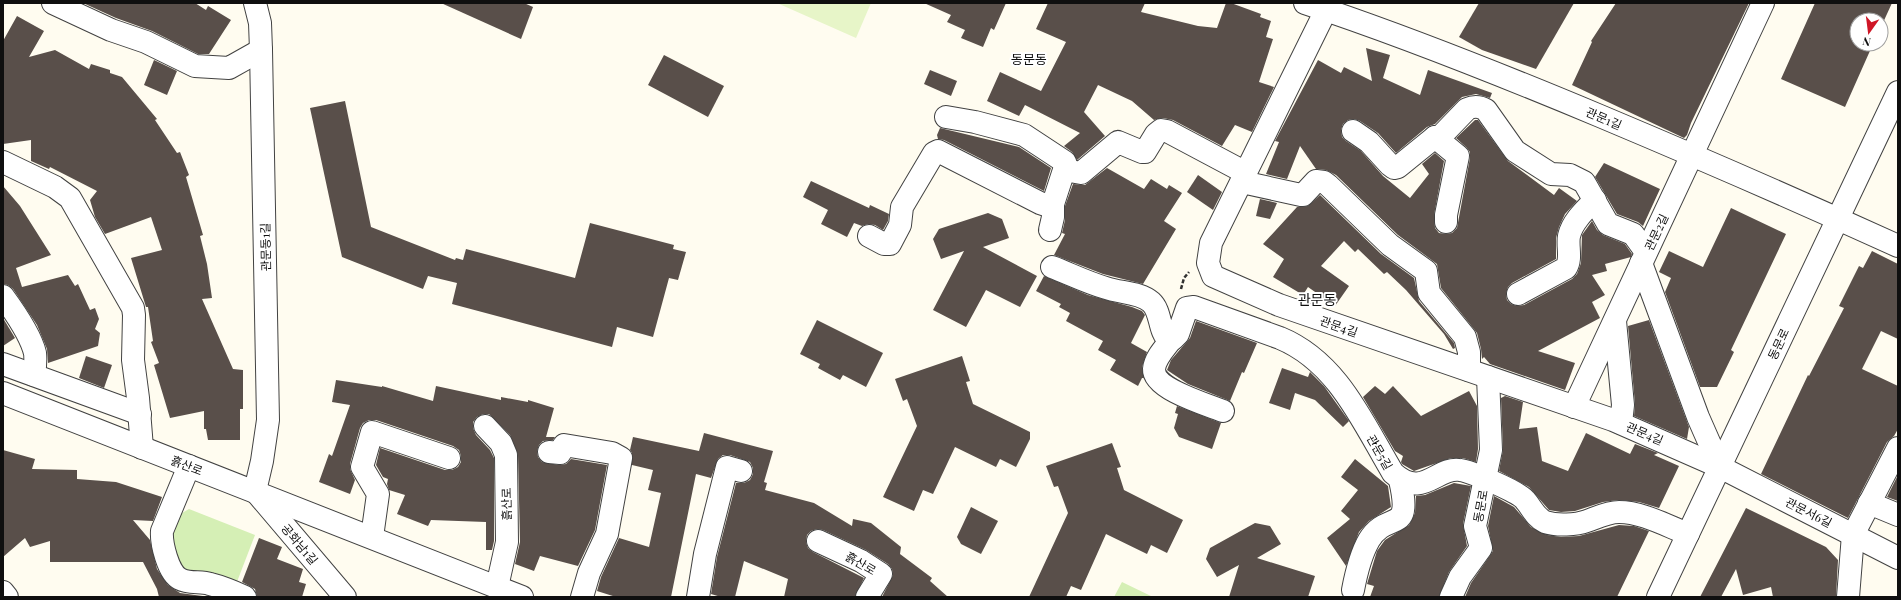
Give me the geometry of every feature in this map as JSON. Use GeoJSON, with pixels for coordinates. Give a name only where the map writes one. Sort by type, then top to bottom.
{"type":"FeatureCollection","features":[{"type":"Feature","properties":{"kind":"street"},"geometry":{"type":"LineString","coordinates":[[53,3],[111,30],[146,42],[195,66],[228,68],[261,50]]}},
{"type":"Feature","properties":{"kind":"street","name":"관문동1길"},"geometry":{"type":"LineString","coordinates":[[255,3],[260,23],[261,50],[268,420],[262,461],[255,491]]}},
{"type":"Feature","properties":{"kind":"street","name":"관문1길"},"geometry":{"type":"LineString","coordinates":[[1305,3],[1335,9],[1513,80],[1692,154],[1898,246]]}},
{"type":"Feature","properties":{"kind":"street","name":"관문2길"},"geometry":{"type":"LineString","coordinates":[[1720,467],[1698,417],[1644,257],[1762,3]]}},
{"type":"Feature","properties":{"kind":"street","name":"관문4길"},"geometry":{"type":"LineString","coordinates":[[1335,9],[1244,177],[1210,247],[1208,263],[1213,276],[1272,302],[1621,423],[1720,467]]}},
{"type":"Feature","properties":{"kind":"street","name":"동문로"},"geometry":{"type":"LineString","coordinates":[[1658,597],[1898,92]]}},
{"type":"Feature","properties":{"kind":"street"},"geometry":{"type":"LineString","coordinates":[[1353,131],[1370,142],[1394,168],[1398,167],[1435,137],[1440,136],[1467,109],[1473,106],[1483,108],[1518,154],[1551,174],[1570,175],[1584,182],[1608,224],[1633,234],[1644,257],[1574,407]]}},
{"type":"Feature","properties":{"kind":"street"},"geometry":{"type":"LineString","coordinates":[[946,117],[975,122],[1024,135],[1065,162],[1068,170]]}},
{"type":"Feature","properties":{"kind":"street"},"geometry":{"type":"LineString","coordinates":[[1050,230],[1053,217],[1053,206],[1064,171],[1068,170],[1080,173],[1118,142],[1145,152],[1156,134],[1164,130],[1244,177]]}},
{"type":"Feature","properties":{"kind":"street"},"geometry":{"type":"LineString","coordinates":[[1435,137],[1458,156],[1446,215],[1446,222]]}},
{"type":"Feature","properties":{"kind":"street"},"geometry":{"type":"LineString","coordinates":[[869,236],[884,244],[890,244],[900,225],[902,207],[934,153],[938,151],[1040,203],[1053,206]]}},
{"type":"Feature","properties":{"kind":"street"},"geometry":{"type":"LineString","coordinates":[[3,162],[55,187],[70,198],[133,308],[133,366],[140,414],[142,448]]}},
{"type":"Feature","properties":{"kind":"street","name":"동문로"},"geometry":{"type":"LineString","coordinates":[[1244,177],[1301,196],[1316,181],[1324,182],[1390,245],[1426,271],[1428,291],[1465,337],[1478,374],[1491,441],[1489,460],[1475,526],[1481,548],[1460,577],[1451,597]]}},
{"type":"Feature","properties":{"kind":"street"},"geometry":{"type":"LineString","coordinates":[[1518,294],[1566,268],[1568,262],[1569,236],[1571,230],[1580,216],[1595,200]]}},
{"type":"Feature","properties":{"kind":"street"},"geometry":{"type":"LineString","coordinates":[[1052,267],[1106,288],[1144,297],[1151,302],[1158,311],[1166,337],[1171,340],[1156,363],[1154,370],[1158,378],[1176,393],[1223,411]]}},
{"type":"Feature","properties":{"kind":"street"},"geometry":{"type":"LineString","coordinates":[[3,296],[14,311],[33,348],[35,359],[34,375]]}},
{"type":"Feature","properties":{"kind":"street","name":"관문5길"},"geometry":{"type":"LineString","coordinates":[[1171,340],[1178,334],[1187,308],[1194,308],[1280,338],[1293,345],[1321,365],[1343,390],[1393,473],[1400,480],[1420,483],[1432,480],[1454,469],[1484,478],[1525,499],[1537,517],[1545,522],[1570,524],[1580,523],[1611,512],[1620,512],[1646,518],[1688,534]]}},
{"type":"Feature","properties":{"kind":"street"},"geometry":{"type":"LineString","coordinates":[[1615,320],[1623,405],[1621,423]]}},
{"type":"Feature","properties":{"kind":"street"},"geometry":{"type":"LineString","coordinates":[[3,364],[140,414]]}},
{"type":"Feature","properties":{"kind":"street","name":"흙산로"},"geometry":{"type":"LineString","coordinates":[[3,393],[522,597]]}},
{"type":"Feature","properties":{"kind":"street","name":"흙산로"},"geometry":{"type":"LineString","coordinates":[[485,426],[501,443],[505,449],[506,455],[507,542],[497,587]]}},
{"type":"Feature","properties":{"kind":"street"},"geometry":{"type":"LineString","coordinates":[[372,537],[378,494],[362,466],[372,432],[449,458]]}},
{"type":"Feature","properties":{"kind":"street"},"geometry":{"type":"LineString","coordinates":[[549,452],[560,453],[564,445],[612,453],[621,458],[607,534],[590,573],[582,597]]}},
{"type":"Feature","properties":{"kind":"street"},"geometry":{"type":"LineString","coordinates":[[1848,597],[1853,535],[1898,448]]}},
{"type":"Feature","properties":{"kind":"street"},"geometry":{"type":"LineString","coordinates":[[189,466],[162,531],[166,556],[175,575],[179,579],[209,583],[245,597]]}},
{"type":"Feature","properties":{"kind":"street"},"geometry":{"type":"LineString","coordinates":[[698,597],[706,547],[727,466],[741,471]]}},
{"type":"Feature","properties":{"kind":"street","name":"관문서6길"},"geometry":{"type":"LineString","coordinates":[[1720,467],[1898,558]]}},
{"type":"Feature","properties":{"kind":"street"},"geometry":{"type":"LineString","coordinates":[[1353,590],[1364,552],[1370,539],[1382,526],[1400,519],[1403,514],[1404,502],[1400,480]]}},
{"type":"Feature","properties":{"kind":"street","name":"공화남1길"},"geometry":{"type":"LineString","coordinates":[[255,491],[345,597]]}},
{"type":"Feature","properties":{"kind":"street"},"geometry":{"type":"LineString","coordinates":[[1869,503],[1898,515]]}},
{"type":"Feature","properties":{"kind":"street","name":"흙산로"},"geometry":{"type":"LineString","coordinates":[[818,541],[860,561],[881,574],[867,597]]}},
{"type":"Feature","properties":{"kind":"street"},"geometry":{"type":"LineString","coordinates":[[3,592],[7,597]]}},
{"type":"Feature","properties":{"kind":"green space"},"geometry":{"type":"Polygon","coordinates":[[[777,3],[871,3],[856,38],[777,3]]]}},
{"type":"Feature","properties":{"kind":"green space"},"geometry":{"type":"Polygon","coordinates":[[[189,509],[255,535],[235,587],[203,579],[174,564],[172,524],[182,513],[189,509]]]}},
{"type":"Feature","properties":{"kind":"green space"},"geometry":{"type":"Polygon","coordinates":[[[1122,582],[1153,597],[1114,597],[1122,582]]]}},
{"type":"Feature","properties":{"kind":"building"},"geometry":{"type":"Polygon","coordinates":[[[83,3],[195,3],[206,10],[208,6],[231,20],[209,54],[198,54],[152,31],[116,18],[83,3]]]}},
{"type":"Feature","properties":{"kind":"building"},"geometry":{"type":"Polygon","coordinates":[[[441,3],[524,3],[533,7],[521,39],[441,3]]]}},
{"type":"Feature","properties":{"kind":"building"},"geometry":{"type":"Polygon","coordinates":[[[924,3],[1006,3],[994,30],[991,28],[983,47],[961,38],[965,30],[947,22],[951,15],[924,3]]]}},
{"type":"Feature","properties":{"kind":"building"},"geometry":{"type":"Polygon","coordinates":[[[1048,3],[1145,3],[1141,12],[1198,26],[1217,28],[1226,3],[1231,3],[1261,14],[1260,17],[1271,21],[1266,37],[1273,39],[1259,82],[1274,87],[1252,132],[1235,125],[1222,146],[1173,120],[1163,118],[1154,120],[1132,101],[1098,85],[1084,112],[1105,136],[1077,160],[1072,152],[1064,146],[1080,133],[1025,105],[1019,116],[987,101],[1000,72],[1041,91],[1066,42],[1036,29],[1048,3]]]}},
{"type":"Feature","properties":{"kind":"building"},"geometry":{"type":"Polygon","coordinates":[[[1479,3],[1574,3],[1536,69],[1482,50],[1459,37],[1479,3]]]}},
{"type":"Feature","properties":{"kind":"building"},"geometry":{"type":"Polygon","coordinates":[[[1616,3],[1749,3],[1691,123],[1687,135],[1684,138],[1572,85],[1592,42],[1591,41],[1616,3]]]}},
{"type":"Feature","properties":{"kind":"building"},"geometry":{"type":"Polygon","coordinates":[[[1815,3],[1892,3],[1888,12],[1849,12],[1849,52],[1869,52],[1845,107],[1781,79],[1815,3]]]}},
{"type":"Feature","properties":{"kind":"building"},"geometry":{"type":"Polygon","coordinates":[[[17,16],[44,31],[29,57],[55,50],[89,69],[91,64],[110,70],[110,73],[122,77],[157,119],[155,120],[177,153],[180,152],[189,175],[186,177],[203,235],[200,236],[207,264],[212,298],[202,299],[233,369],[243,370],[243,409],[240,409],[240,440],[208,440],[206,429],[204,429],[204,411],[170,418],[154,365],[159,363],[151,342],[153,341],[148,307],[146,307],[131,258],[162,250],[151,217],[105,234],[95,217],[90,200],[97,191],[50,167],[49,169],[31,161],[31,140],[3,144],[3,41],[17,16]]]}},
{"type":"Feature","properties":{"kind":"building"},"geometry":{"type":"Polygon","coordinates":[[[1366,48],[1390,55],[1383,78],[1420,95],[1428,70],[1492,93],[1490,98],[1476,94],[1462,97],[1435,124],[1427,127],[1396,153],[1378,133],[1360,121],[1354,119],[1348,120],[1343,124],[1341,130],[1342,137],[1361,151],[1383,176],[1410,198],[1429,174],[1422,164],[1435,153],[1444,161],[1434,215],[1435,228],[1439,233],[1452,233],[1457,228],[1470,152],[1456,138],[1475,120],[1478,120],[1508,161],[1554,195],[1559,188],[1577,201],[1565,214],[1559,227],[1556,238],[1556,259],[1512,283],[1508,287],[1506,294],[1507,300],[1511,304],[1517,306],[1524,305],[1572,279],[1577,274],[1581,263],[1582,235],[1592,221],[1597,230],[1603,235],[1625,244],[1632,254],[1631,257],[1605,264],[1607,271],[1592,275],[1605,295],[1592,302],[1600,318],[1538,351],[1575,363],[1565,390],[1490,364],[1484,357],[1482,359],[1477,333],[1441,288],[1437,264],[1398,235],[1336,175],[1326,170],[1316,169],[1300,146],[1287,179],[1266,174],[1279,142],[1275,141],[1318,60],[1341,73],[1344,67],[1372,81],[1366,48]]]}},
{"type":"Feature","properties":{"kind":"building"},"geometry":{"type":"Polygon","coordinates":[[[664,55],[724,86],[708,117],[648,85],[664,55]]]}},
{"type":"Feature","properties":{"kind":"building"},"geometry":{"type":"Polygon","coordinates":[[[154,60],[177,71],[167,95],[144,85],[154,60]]]}},
{"type":"Feature","properties":{"kind":"building"},"geometry":{"type":"Polygon","coordinates":[[[930,70],[957,81],[951,96],[924,84],[930,70]]]}},
{"type":"Feature","properties":{"kind":"building"},"geometry":{"type":"Polygon","coordinates":[[[345,101],[371,227],[455,260],[456,258],[463,260],[466,249],[575,278],[590,223],[674,245],[673,249],[686,252],[678,280],[669,278],[653,337],[617,327],[612,347],[452,304],[457,283],[428,276],[423,289],[342,257],[310,108],[345,101]]]}},
{"type":"Feature","properties":{"kind":"building"},"geometry":{"type":"Polygon","coordinates":[[[940,128],[1019,147],[1051,168],[1044,191],[944,140],[938,139],[937,135],[940,128]]]}},
{"type":"Feature","properties":{"kind":"building"},"geometry":{"type":"Polygon","coordinates":[[[1604,163],[1660,189],[1643,226],[1638,222],[1617,214],[1595,177],[1604,163]]]}},
{"type":"Feature","properties":{"kind":"building"},"geometry":{"type":"Polygon","coordinates":[[[1107,168],[1144,189],[1151,179],[1167,189],[1169,185],[1182,193],[1164,221],[1176,229],[1143,284],[1103,274],[1054,255],[1065,234],[1062,233],[1065,220],[1065,206],[1073,184],[1085,185],[1107,168]]]}},
{"type":"Feature","properties":{"kind":"building"},"geometry":{"type":"Polygon","coordinates":[[[1198,175],[1222,192],[1213,210],[1187,192],[1198,175]]]}},
{"type":"Feature","properties":{"kind":"building"},"geometry":{"type":"Polygon","coordinates":[[[811,181],[869,208],[870,205],[889,214],[888,221],[883,230],[875,225],[868,224],[862,226],[854,223],[847,237],[821,224],[828,210],[803,197],[811,181]]]}},
{"type":"Feature","properties":{"kind":"building"},"geometry":{"type":"Polygon","coordinates":[[[3,186],[20,206],[51,255],[16,268],[22,287],[68,275],[75,286],[78,284],[90,310],[95,308],[99,319],[95,329],[100,333],[98,346],[48,363],[47,349],[37,325],[13,289],[8,285],[3,284],[3,186]]]}},
{"type":"Feature","properties":{"kind":"building"},"geometry":{"type":"Polygon","coordinates":[[[1320,195],[1381,254],[1414,278],[1419,301],[1454,343],[1455,348],[1453,349],[1444,334],[1406,290],[1387,272],[1384,274],[1358,249],[1355,252],[1344,241],[1321,266],[1349,286],[1335,306],[1308,287],[1303,295],[1273,277],[1284,259],[1263,244],[1297,207],[1308,206],[1320,195]]]}},
{"type":"Feature","properties":{"kind":"building"},"geometry":{"type":"Polygon","coordinates":[[[1260,199],[1277,203],[1270,219],[1256,216],[1260,199]]]}},
{"type":"Feature","properties":{"kind":"building"},"geometry":{"type":"Polygon","coordinates":[[[1731,208],[1786,234],[1731,350],[1734,352],[1717,387],[1700,387],[1665,292],[1671,278],[1659,272],[1669,251],[1703,267],[1731,208]]]}},
{"type":"Feature","properties":{"kind":"building"},"geometry":{"type":"Polygon","coordinates":[[[988,213],[1002,219],[1009,238],[983,247],[1037,276],[1020,307],[986,290],[966,327],[933,310],[964,251],[941,259],[933,239],[939,229],[988,213]]]}},
{"type":"Feature","properties":{"kind":"building"},"geometry":{"type":"Polygon","coordinates":[[[1872,251],[1898,264],[1898,339],[1881,331],[1862,369],[1898,386],[1898,429],[1894,436],[1887,442],[1848,518],[1761,474],[1808,375],[1809,376],[1844,308],[1839,306],[1859,266],[1863,268],[1872,251]]]}},
{"type":"Feature","properties":{"kind":"building"},"geometry":{"type":"Polygon","coordinates":[[[1044,276],[1088,295],[1142,311],[1145,315],[1131,343],[1147,352],[1142,367],[1144,378],[1142,378],[1138,386],[1110,370],[1116,360],[1098,350],[1103,341],[1066,321],[1070,313],[1059,307],[1061,304],[1036,291],[1044,276]]]}},
{"type":"Feature","properties":{"kind":"building"},"geometry":{"type":"Polygon","coordinates":[[[3,318],[15,338],[3,346],[3,318]]]}},
{"type":"Feature","properties":{"kind":"building"},"geometry":{"type":"Polygon","coordinates":[[[817,320],[883,353],[866,387],[843,375],[840,380],[818,368],[820,364],[800,354],[817,320]]]}},
{"type":"Feature","properties":{"kind":"building"},"geometry":{"type":"Polygon","coordinates":[[[1649,320],[1689,427],[1687,439],[1634,416],[1635,404],[1628,326],[1649,320]]]}},
{"type":"Feature","properties":{"kind":"building"},"geometry":{"type":"Polygon","coordinates":[[[1196,321],[1257,343],[1244,373],[1242,372],[1230,401],[1188,384],[1167,370],[1171,360],[1190,338],[1196,321]]]}},
{"type":"Feature","properties":{"kind":"building"},"geometry":{"type":"Polygon","coordinates":[[[86,356],[112,365],[104,388],[79,378],[86,356]]]}},
{"type":"Feature","properties":{"kind":"building"},"geometry":{"type":"Polygon","coordinates":[[[962,356],[970,381],[966,382],[973,404],[1030,432],[1030,439],[1016,467],[1000,459],[996,467],[955,447],[933,494],[923,490],[914,511],[883,497],[917,426],[907,399],[903,401],[895,379],[962,356]]]}},
{"type":"Feature","properties":{"kind":"building"},"geometry":{"type":"Polygon","coordinates":[[[1282,368],[1308,377],[1310,372],[1324,386],[1349,421],[1343,427],[1315,400],[1295,393],[1290,410],[1269,403],[1282,368]]]}},
{"type":"Feature","properties":{"kind":"building"},"geometry":{"type":"Polygon","coordinates":[[[336,380],[382,386],[433,401],[436,386],[501,400],[501,397],[528,402],[528,400],[554,408],[546,437],[555,437],[553,440],[543,441],[539,445],[537,451],[538,457],[542,462],[559,465],[566,464],[571,459],[607,465],[595,530],[578,566],[540,556],[534,571],[515,564],[520,542],[518,455],[510,435],[489,414],[483,414],[477,417],[473,422],[473,428],[476,435],[490,450],[494,458],[494,541],[492,550],[486,550],[486,522],[431,520],[428,526],[397,514],[405,495],[389,490],[387,484],[388,479],[383,477],[376,465],[380,448],[445,470],[452,470],[458,467],[461,462],[459,450],[453,446],[376,420],[369,420],[363,423],[360,428],[350,464],[350,469],[355,480],[350,494],[319,482],[329,454],[332,456],[350,405],[332,402],[336,380]]]}},
{"type":"Feature","properties":{"kind":"building"},"geometry":{"type":"Polygon","coordinates":[[[1375,386],[1385,394],[1393,386],[1421,416],[1469,391],[1477,406],[1478,449],[1476,462],[1463,458],[1451,458],[1414,471],[1402,464],[1401,462],[1403,456],[1395,451],[1363,397],[1375,386]]]}},
{"type":"Feature","properties":{"kind":"building"},"geometry":{"type":"Polygon","coordinates":[[[1505,396],[1523,402],[1519,429],[1537,427],[1542,461],[1568,471],[1586,433],[1630,454],[1635,444],[1658,453],[1654,455],[1679,466],[1659,508],[1639,502],[1618,500],[1603,502],[1575,511],[1561,512],[1549,510],[1529,487],[1499,471],[1503,450],[1501,398],[1505,396]]]}},
{"type":"Feature","properties":{"kind":"building"},"geometry":{"type":"Polygon","coordinates":[[[1177,406],[1221,423],[1212,449],[1179,437],[1174,428],[1178,414],[1175,413],[1177,406]]]}},
{"type":"Feature","properties":{"kind":"building"},"geometry":{"type":"Polygon","coordinates":[[[704,433],[773,451],[764,482],[767,483],[765,490],[814,503],[852,526],[853,519],[871,523],[901,547],[900,554],[932,578],[930,581],[948,597],[882,597],[893,575],[892,569],[888,564],[866,550],[823,530],[817,529],[811,531],[807,535],[806,542],[808,548],[864,578],[855,597],[784,597],[788,579],[744,561],[735,597],[721,597],[711,594],[717,557],[736,483],[744,483],[750,480],[753,474],[753,468],[750,462],[730,455],[723,455],[718,459],[711,478],[696,474],[671,597],[616,597],[597,591],[601,577],[619,538],[649,547],[661,493],[648,490],[653,470],[632,465],[632,453],[630,450],[633,437],[699,451],[704,433]]]}},
{"type":"Feature","properties":{"kind":"building"},"geometry":{"type":"Polygon","coordinates":[[[1112,443],[1121,467],[1117,468],[1124,490],[1183,520],[1167,553],[1151,545],[1147,554],[1106,534],[1081,590],[1071,586],[1066,597],[1029,597],[1068,513],[1058,486],[1054,487],[1046,466],[1112,443]]]}},
{"type":"Feature","properties":{"kind":"building"},"geometry":{"type":"Polygon","coordinates":[[[3,450],[35,459],[32,469],[77,470],[77,479],[116,482],[162,497],[153,521],[133,520],[150,540],[157,569],[168,585],[180,593],[210,597],[159,597],[157,589],[143,562],[50,562],[50,541],[30,547],[25,538],[3,557],[3,450]]]}},
{"type":"Feature","properties":{"kind":"building"},"geometry":{"type":"Polygon","coordinates":[[[1355,459],[1388,486],[1391,507],[1369,521],[1359,532],[1346,566],[1327,538],[1350,519],[1341,511],[1358,490],[1341,477],[1355,459]]]}},
{"type":"Feature","properties":{"kind":"building"},"geometry":{"type":"Polygon","coordinates":[[[1898,475],[1898,501],[1887,497],[1898,475]]]}},
{"type":"Feature","properties":{"kind":"building"},"geometry":{"type":"Polygon","coordinates":[[[1454,483],[1471,486],[1463,524],[1467,546],[1449,572],[1439,597],[1370,597],[1374,586],[1367,584],[1377,551],[1385,540],[1409,525],[1415,513],[1416,496],[1425,495],[1454,483]]]}},
{"type":"Feature","properties":{"kind":"building"},"geometry":{"type":"Polygon","coordinates":[[[1494,496],[1514,507],[1531,527],[1547,535],[1561,537],[1579,536],[1619,525],[1634,526],[1649,531],[1617,597],[1465,597],[1471,583],[1493,551],[1488,526],[1494,496]]]}},
{"type":"Feature","properties":{"kind":"building"},"geometry":{"type":"Polygon","coordinates":[[[971,507],[998,521],[981,554],[961,544],[957,537],[971,507]]]}},
{"type":"Feature","properties":{"kind":"building"},"geometry":{"type":"Polygon","coordinates":[[[1746,508],[1826,547],[1838,560],[1836,597],[1773,597],[1771,587],[1743,595],[1736,569],[1721,597],[1700,597],[1746,508]]]}},
{"type":"Feature","properties":{"kind":"building"},"geometry":{"type":"Polygon","coordinates":[[[1255,523],[1270,526],[1281,544],[1257,558],[1315,576],[1308,597],[1229,597],[1239,565],[1217,577],[1206,559],[1210,548],[1255,523]]]}},
{"type":"Feature","properties":{"kind":"building"},"geometry":{"type":"Polygon","coordinates":[[[259,538],[282,547],[277,559],[303,569],[299,582],[306,584],[302,597],[257,597],[255,589],[242,582],[259,538]]]}},
{"type":"Feature","properties":{"kind":"district","name":"동문동"},"geometry":{"type":"Point","coordinates":[1029,58]}},
{"type":"Feature","properties":{"kind":"district","name":"관문동"},"geometry":{"type":"Point","coordinates":[1317,299]}}]}
